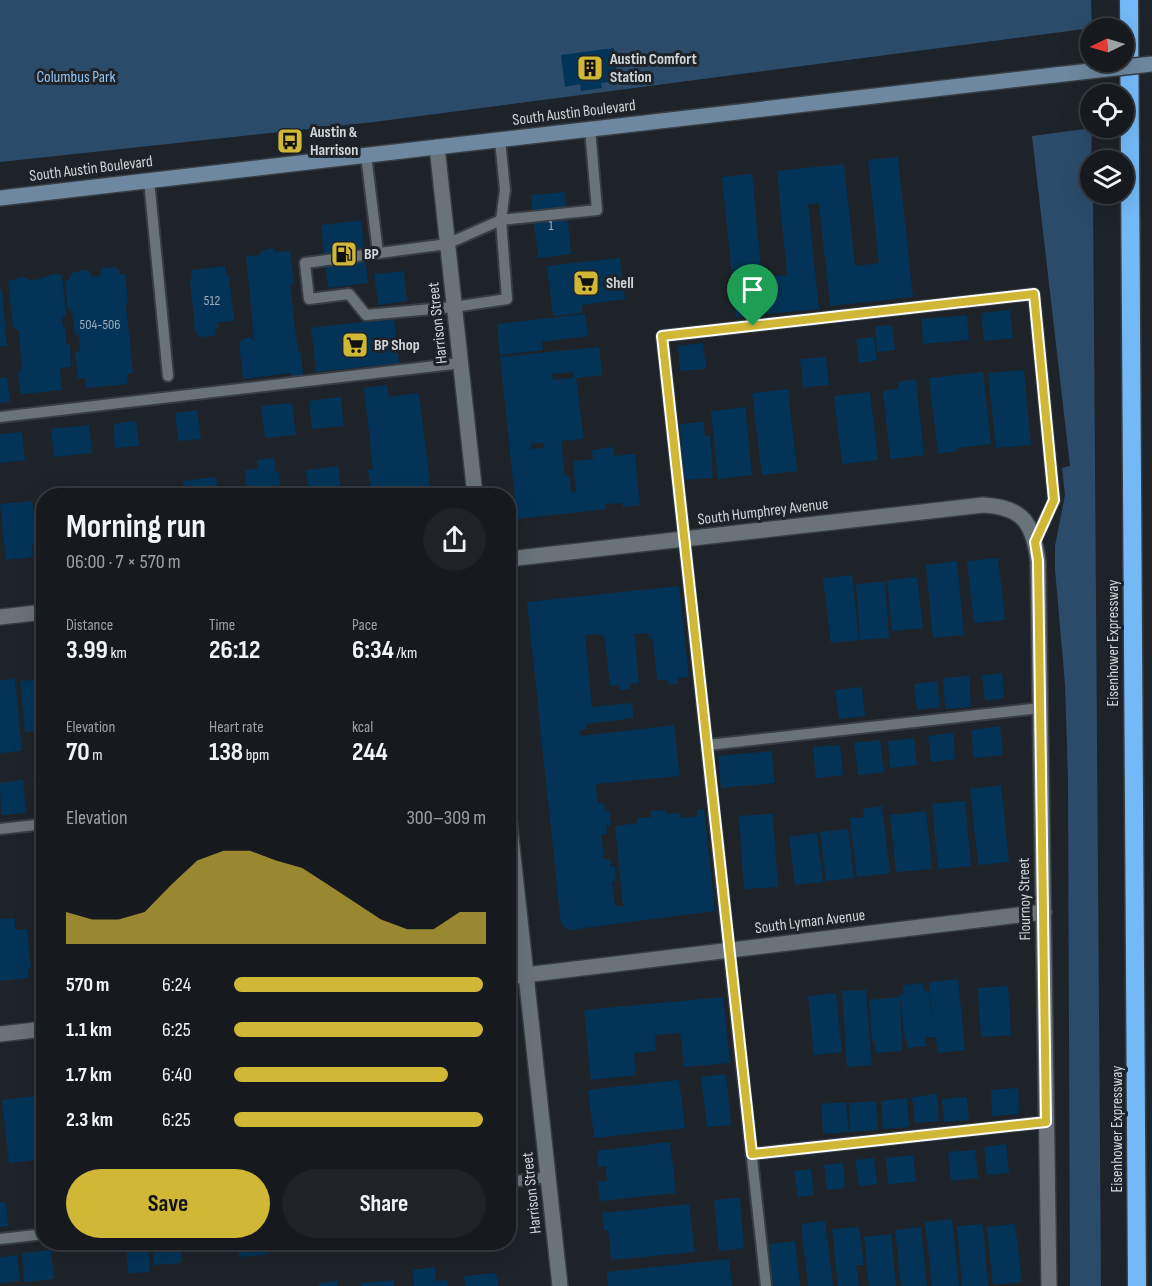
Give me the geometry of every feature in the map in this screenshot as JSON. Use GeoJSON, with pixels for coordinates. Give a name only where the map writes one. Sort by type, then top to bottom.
{"type":"FeatureCollection","features":[{"type":"Feature","properties":{"kind":"highway","name":"Eisenhower Expressway"},"geometry":{"type":"LineString","coordinates":[[1129,0],[1137,1286]]}},
{"type":"Feature","properties":{"kind":"street","name":"South Austin Boulevard"},"geometry":{"type":"LineString","coordinates":[[0,198],[1152,64]]}},
{"type":"Feature","properties":{"kind":"street","name":"Harrison Street"},"geometry":{"type":"LineString","coordinates":[[437,147],[474,488]]}},
{"type":"Feature","properties":{"kind":"street","name":"South Humphrey Avenue"},"geometry":{"type":"LineString","coordinates":[[516,558],[983,505],[1001,506],[1020,515]]}},
{"type":"Feature","properties":{"kind":"street","name":"Flournoy Street"},"geometry":{"type":"LineString","coordinates":[[1020,515],[1030,526],[1038,561],[1048,1286]]}},
{"type":"Feature","properties":{"kind":"street"},"geometry":{"type":"LineString","coordinates":[[0,617],[36,613]]}},
{"type":"Feature","properties":{"kind":"street","name":"Harrison Street"},"geometry":{"type":"LineString","coordinates":[[516,883],[560,1286]]}},
{"type":"Feature","properties":{"kind":"street","name":"South Lyman Avenue"},"geometry":{"type":"LineString","coordinates":[[516,976],[1044,912]]}},
{"type":"Feature","properties":{"kind":"street"},"geometry":{"type":"LineString","coordinates":[[0,1034],[36,1030]]}},
{"type":"Feature","properties":{"kind":"lane"},"geometry":{"type":"LineString","coordinates":[[500,140],[505,190],[501,220],[507,299],[454,307],[366,315],[349,294],[309,299],[305,263],[447,244],[501,220],[597,210],[590,129]]}},
{"type":"Feature","properties":{"kind":"lane"},"geometry":{"type":"LineString","coordinates":[[366,155],[378,254]]}},
{"type":"Feature","properties":{"kind":"lane"},"geometry":{"type":"LineString","coordinates":[[149,180],[168,376]]}},
{"type":"Feature","properties":{"kind":"lane"},"geometry":{"type":"LineString","coordinates":[[766,1286],[662,336],[1034,294],[1054,500],[1035,542]]}},
{"type":"Feature","properties":{"kind":"lane"},"geometry":{"type":"LineString","coordinates":[[0,417],[460,363]]}},
{"type":"Feature","properties":{"kind":"lane"},"geometry":{"type":"LineString","coordinates":[[708,745],[1040,708]]}},
{"type":"Feature","properties":{"kind":"lane"},"geometry":{"type":"LineString","coordinates":[[0,829],[36,825]]}},
{"type":"Feature","properties":{"kind":"lane"},"geometry":{"type":"LineString","coordinates":[[752,1154],[1046,1122]]}},
{"type":"Feature","properties":{"kind":"lane"},"geometry":{"type":"LineString","coordinates":[[516,1181],[548,1177]]}},
{"type":"Feature","properties":{"kind":"lane"},"geometry":{"type":"LineString","coordinates":[[0,1239],[36,1235]]}},
{"type":"Feature","properties":{"kind":"green space","name":"Columbus Park"},"geometry":{"type":"Polygon","coordinates":[[[0,0],[1091,0],[1092,18],[1080,18],[1080,30],[374,122],[0,162],[0,0]]]}},
{"type":"Feature","properties":{"kind":"green space"},"geometry":{"type":"Polygon","coordinates":[[[1080,130],[1080,138],[1092,138],[1091,150],[1080,150],[1080,204],[1093,204],[1101,1286],[1070,1286],[1068,779],[1065,684],[1055,546],[1065,495],[1062,468],[1070,466],[1032,136],[1080,130]]]}},
{"type":"Feature","properties":{"kind":"building","name":"Austin Comfort Station"},"geometry":{"type":"Polygon","coordinates":[[[614,48],[618,81],[601,83],[602,88],[581,91],[580,84],[565,87],[561,55],[614,48]]]}},
{"type":"Feature","properties":{"kind":"building"},"geometry":{"type":"Polygon","coordinates":[[[898,157],[913,297],[830,306],[819,203],[808,204],[819,309],[736,317],[722,177],[752,174],[762,277],[787,275],[777,171],[844,164],[855,266],[879,263],[868,160],[898,157]]]}},
{"type":"Feature","properties":{"kind":"building","name":"Shell"},"geometry":{"type":"Polygon","coordinates":[[[565,192],[571,254],[538,258],[531,195],[565,192]]]}},
{"type":"Feature","properties":{"kind":"building","name":"BP"},"geometry":{"type":"Polygon","coordinates":[[[361,220],[368,283],[328,288],[321,225],[361,220]]]}},
{"type":"Feature","properties":{"kind":"building"},"geometry":{"type":"Polygon","coordinates":[[[272,248],[276,252],[290,251],[294,284],[290,284],[303,375],[291,377],[290,373],[243,379],[239,343],[250,337],[254,341],[246,256],[259,255],[264,250],[272,248]]]}},
{"type":"Feature","properties":{"kind":"building","name":"Shell"},"geometry":{"type":"Polygon","coordinates":[[[620,258],[625,299],[582,305],[582,313],[553,316],[547,266],[620,258]]]}},
{"type":"Feature","properties":{"kind":"building"},"geometry":{"type":"Polygon","coordinates":[[[225,266],[226,275],[229,275],[234,321],[218,322],[218,329],[215,330],[216,336],[198,337],[197,331],[195,332],[191,270],[225,266]]]}},
{"type":"Feature","properties":{"kind":"building"},"geometry":{"type":"Polygon","coordinates":[[[116,267],[120,274],[125,274],[133,373],[127,374],[128,384],[86,388],[85,378],[78,378],[75,352],[80,351],[79,335],[75,335],[72,312],[67,307],[66,280],[70,280],[74,272],[87,270],[91,277],[99,276],[102,268],[116,267]]]}},
{"type":"Feature","properties":{"kind":"building"},"geometry":{"type":"Polygon","coordinates":[[[404,271],[407,301],[378,305],[374,274],[404,271]]]}},
{"type":"Feature","properties":{"kind":"building"},"geometry":{"type":"Polygon","coordinates":[[[53,274],[62,275],[66,314],[62,319],[66,344],[70,343],[71,367],[60,368],[62,390],[21,394],[18,372],[22,370],[19,331],[13,327],[8,281],[23,277],[30,280],[40,279],[53,274]]]}},
{"type":"Feature","properties":{"kind":"building"},"geometry":{"type":"Polygon","coordinates":[[[0,289],[2,289],[7,346],[0,346],[0,289]]]}},
{"type":"Feature","properties":{"kind":"building"},"geometry":{"type":"Polygon","coordinates":[[[1010,310],[1013,338],[984,341],[981,313],[1010,310]]]}},
{"type":"Feature","properties":{"kind":"building"},"geometry":{"type":"Polygon","coordinates":[[[585,314],[588,336],[542,342],[543,350],[500,355],[497,324],[585,314]]]}},
{"type":"Feature","properties":{"kind":"building"},"geometry":{"type":"Polygon","coordinates":[[[967,315],[969,340],[923,344],[921,319],[967,315]]]}},
{"type":"Feature","properties":{"kind":"building","name":"BP Shop"},"geometry":{"type":"Polygon","coordinates":[[[394,318],[399,363],[316,372],[311,328],[394,318]]]}},
{"type":"Feature","properties":{"kind":"building"},"geometry":{"type":"Polygon","coordinates":[[[892,325],[895,350],[877,352],[875,326],[892,325]]]}},
{"type":"Feature","properties":{"kind":"building"},"geometry":{"type":"Polygon","coordinates":[[[874,337],[877,360],[859,363],[856,339],[874,337]]]}},
{"type":"Feature","properties":{"kind":"building"},"geometry":{"type":"Polygon","coordinates":[[[703,343],[706,369],[680,371],[678,346],[703,343]]]}},
{"type":"Feature","properties":{"kind":"building"},"geometry":{"type":"Polygon","coordinates":[[[599,347],[602,375],[576,378],[584,439],[561,441],[565,477],[570,476],[571,493],[576,492],[573,461],[593,459],[592,450],[613,447],[614,456],[635,454],[640,505],[623,507],[622,503],[605,504],[606,509],[517,519],[516,488],[514,488],[500,357],[599,347]],[[573,372],[552,374],[553,380],[574,378],[573,372]],[[543,443],[531,444],[531,449],[544,448],[543,443]]]}},
{"type":"Feature","properties":{"kind":"building"},"geometry":{"type":"Polygon","coordinates":[[[826,357],[829,385],[803,388],[800,359],[826,357]]]}},
{"type":"Feature","properties":{"kind":"building"},"geometry":{"type":"Polygon","coordinates":[[[1024,370],[1031,445],[996,448],[988,373],[1024,370]]]}},
{"type":"Feature","properties":{"kind":"building"},"geometry":{"type":"Polygon","coordinates":[[[983,372],[991,444],[957,448],[957,451],[938,454],[929,378],[983,372]]]}},
{"type":"Feature","properties":{"kind":"building"},"geometry":{"type":"Polygon","coordinates":[[[7,377],[10,402],[0,403],[0,378],[7,377]]]}},
{"type":"Feature","properties":{"kind":"building"},"geometry":{"type":"Polygon","coordinates":[[[916,379],[924,455],[890,459],[883,391],[898,389],[898,382],[916,379]]]}},
{"type":"Feature","properties":{"kind":"building"},"geometry":{"type":"Polygon","coordinates":[[[387,385],[389,397],[419,393],[431,488],[370,488],[368,470],[373,469],[364,388],[387,385]]]}},
{"type":"Feature","properties":{"kind":"building"},"geometry":{"type":"Polygon","coordinates":[[[788,389],[797,471],[762,475],[752,393],[788,389]]]}},
{"type":"Feature","properties":{"kind":"building"},"geometry":{"type":"Polygon","coordinates":[[[870,392],[878,460],[842,464],[834,396],[870,392]]]}},
{"type":"Feature","properties":{"kind":"building"},"geometry":{"type":"Polygon","coordinates":[[[341,397],[344,426],[312,429],[309,401],[341,397]]]}},
{"type":"Feature","properties":{"kind":"building"},"geometry":{"type":"Polygon","coordinates":[[[292,403],[296,435],[265,438],[261,406],[292,403]]]}},
{"type":"Feature","properties":{"kind":"building"},"geometry":{"type":"Polygon","coordinates":[[[745,407],[752,475],[718,479],[711,411],[745,407]]]}},
{"type":"Feature","properties":{"kind":"building"},"geometry":{"type":"Polygon","coordinates":[[[197,410],[201,439],[178,441],[175,413],[197,410]]]}},
{"type":"Feature","properties":{"kind":"building"},"geometry":{"type":"Polygon","coordinates":[[[136,421],[139,446],[115,448],[113,424],[136,421]]]}},
{"type":"Feature","properties":{"kind":"building"},"geometry":{"type":"Polygon","coordinates":[[[703,422],[705,436],[710,436],[713,478],[684,480],[680,424],[703,422]]]}},
{"type":"Feature","properties":{"kind":"building"},"geometry":{"type":"Polygon","coordinates":[[[89,425],[92,453],[54,457],[51,429],[89,425]]]}},
{"type":"Feature","properties":{"kind":"building"},"geometry":{"type":"Polygon","coordinates":[[[22,432],[25,460],[0,463],[0,434],[22,432]]]}},
{"type":"Feature","properties":{"kind":"building"},"geometry":{"type":"Polygon","coordinates":[[[274,458],[276,473],[279,472],[280,488],[246,488],[245,470],[257,469],[257,460],[274,458]]]}},
{"type":"Feature","properties":{"kind":"building"},"geometry":{"type":"Polygon","coordinates":[[[338,466],[341,488],[308,488],[306,470],[338,466]]]}},
{"type":"Feature","properties":{"kind":"building"},"geometry":{"type":"Polygon","coordinates":[[[216,477],[217,488],[184,488],[183,481],[216,477]]]}},
{"type":"Feature","properties":{"kind":"building"},"geometry":{"type":"Polygon","coordinates":[[[32,501],[36,536],[36,545],[32,546],[33,557],[6,560],[0,504],[32,501]]]}},
{"type":"Feature","properties":{"kind":"building"},"geometry":{"type":"Polygon","coordinates":[[[998,558],[1005,620],[974,623],[967,561],[998,558]]]}},
{"type":"Feature","properties":{"kind":"building"},"geometry":{"type":"Polygon","coordinates":[[[957,561],[964,635],[933,638],[926,565],[957,561]]]}},
{"type":"Feature","properties":{"kind":"building"},"geometry":{"type":"Polygon","coordinates":[[[852,575],[859,640],[831,643],[823,578],[852,575]]]}},
{"type":"Feature","properties":{"kind":"building"},"geometry":{"type":"Polygon","coordinates":[[[917,577],[923,628],[892,631],[887,580],[917,577]]]}},
{"type":"Feature","properties":{"kind":"building"},"geometry":{"type":"Polygon","coordinates":[[[885,582],[889,638],[860,640],[856,584],[885,582]]]}},
{"type":"Feature","properties":{"kind":"building"},"geometry":{"type":"Polygon","coordinates":[[[679,586],[689,677],[678,678],[678,684],[669,685],[668,680],[657,680],[653,639],[649,639],[648,633],[634,634],[639,683],[630,684],[630,689],[620,690],[620,685],[610,686],[605,638],[597,634],[585,635],[592,707],[632,703],[634,718],[586,724],[587,729],[580,730],[581,736],[674,725],[680,776],[596,784],[598,803],[604,803],[605,811],[609,811],[611,825],[606,826],[607,834],[601,834],[604,859],[610,859],[611,867],[615,866],[616,881],[612,881],[615,906],[623,906],[615,826],[638,823],[638,818],[651,817],[651,811],[665,810],[666,814],[680,813],[681,818],[697,816],[697,810],[704,809],[715,911],[569,930],[561,924],[527,602],[679,586]]]}},
{"type":"Feature","properties":{"kind":"building"},"geometry":{"type":"Polygon","coordinates":[[[1002,673],[1004,698],[985,701],[982,675],[1002,673]]]}},
{"type":"Feature","properties":{"kind":"building"},"geometry":{"type":"Polygon","coordinates":[[[969,676],[971,707],[945,709],[943,678],[969,676]]]}},
{"type":"Feature","properties":{"kind":"building"},"geometry":{"type":"Polygon","coordinates":[[[15,679],[22,751],[0,753],[0,680],[15,679]]]}},
{"type":"Feature","properties":{"kind":"building"},"geometry":{"type":"Polygon","coordinates":[[[36,680],[36,731],[25,732],[20,681],[36,680]]]}},
{"type":"Feature","properties":{"kind":"building"},"geometry":{"type":"Polygon","coordinates":[[[937,681],[940,707],[917,710],[914,684],[937,681]]]}},
{"type":"Feature","properties":{"kind":"building"},"geometry":{"type":"Polygon","coordinates":[[[862,687],[865,716],[839,719],[835,690],[862,687]]]}},
{"type":"Feature","properties":{"kind":"building"},"geometry":{"type":"Polygon","coordinates":[[[1000,726],[1003,755],[974,758],[971,730],[1000,726]]]}},
{"type":"Feature","properties":{"kind":"building"},"geometry":{"type":"Polygon","coordinates":[[[953,733],[955,759],[931,762],[928,736],[953,733]]]}},
{"type":"Feature","properties":{"kind":"building"},"geometry":{"type":"Polygon","coordinates":[[[914,738],[917,765],[890,768],[888,741],[914,738]]]}},
{"type":"Feature","properties":{"kind":"building"},"geometry":{"type":"Polygon","coordinates":[[[880,740],[884,772],[858,775],[854,743],[880,740]]]}},
{"type":"Feature","properties":{"kind":"building"},"geometry":{"type":"Polygon","coordinates":[[[840,745],[843,775],[816,778],[813,747],[840,745]]]}},
{"type":"Feature","properties":{"kind":"building"},"geometry":{"type":"Polygon","coordinates":[[[772,751],[775,783],[721,788],[718,756],[772,751]]]}},
{"type":"Feature","properties":{"kind":"building"},"geometry":{"type":"Polygon","coordinates":[[[23,780],[26,813],[1,815],[0,783],[23,780]]]}},
{"type":"Feature","properties":{"kind":"building"},"geometry":{"type":"Polygon","coordinates":[[[33,780],[36,780],[36,811],[33,780]]]}},
{"type":"Feature","properties":{"kind":"building"},"geometry":{"type":"Polygon","coordinates":[[[1001,785],[1009,862],[978,865],[970,789],[1001,785]]]}},
{"type":"Feature","properties":{"kind":"building"},"geometry":{"type":"Polygon","coordinates":[[[965,801],[971,866],[938,869],[932,804],[965,801]]]}},
{"type":"Feature","properties":{"kind":"building"},"geometry":{"type":"Polygon","coordinates":[[[882,806],[890,873],[857,877],[850,818],[864,817],[863,809],[882,806]]]}},
{"type":"Feature","properties":{"kind":"building"},"geometry":{"type":"Polygon","coordinates":[[[926,811],[932,869],[896,872],[890,815],[926,811]]]}},
{"type":"Feature","properties":{"kind":"building"},"geometry":{"type":"Polygon","coordinates":[[[773,814],[778,887],[744,889],[739,816],[773,814]]]}},
{"type":"Feature","properties":{"kind":"building"},"geometry":{"type":"Polygon","coordinates":[[[848,829],[854,878],[826,881],[820,832],[848,829]]]}},
{"type":"Feature","properties":{"kind":"building"},"geometry":{"type":"Polygon","coordinates":[[[817,833],[823,882],[795,885],[789,837],[817,833]]]}},
{"type":"Feature","properties":{"kind":"building"},"geometry":{"type":"Polygon","coordinates":[[[14,918],[16,930],[27,929],[31,968],[28,968],[29,978],[0,981],[0,919],[14,918]]]}},
{"type":"Feature","properties":{"kind":"building"},"geometry":{"type":"Polygon","coordinates":[[[958,979],[965,1050],[938,1053],[935,1037],[925,1037],[926,1046],[908,1048],[907,1041],[905,1041],[900,994],[904,994],[903,985],[923,983],[924,991],[929,991],[933,1031],[929,982],[958,979]]]}},
{"type":"Feature","properties":{"kind":"building"},"geometry":{"type":"Polygon","coordinates":[[[1008,986],[1011,1035],[981,1037],[978,988],[1008,986]]]}},
{"type":"Feature","properties":{"kind":"building"},"geometry":{"type":"Polygon","coordinates":[[[866,990],[872,1065],[847,1067],[842,991],[866,990]]]}},
{"type":"Feature","properties":{"kind":"building"},"geometry":{"type":"Polygon","coordinates":[[[836,993],[842,1052],[814,1055],[808,996],[836,993]]]}},
{"type":"Feature","properties":{"kind":"building"},"geometry":{"type":"Polygon","coordinates":[[[723,997],[730,1063],[684,1067],[680,1033],[655,1035],[656,1051],[634,1053],[636,1075],[591,1080],[584,1010],[723,997]]]}},
{"type":"Feature","properties":{"kind":"building"},"geometry":{"type":"Polygon","coordinates":[[[900,997],[902,1051],[876,1053],[875,1041],[872,1041],[869,1000],[900,997]]]}},
{"type":"Feature","properties":{"kind":"building"},"geometry":{"type":"Polygon","coordinates":[[[726,1074],[731,1125],[707,1127],[701,1077],[726,1074]]]}},
{"type":"Feature","properties":{"kind":"building"},"geometry":{"type":"Polygon","coordinates":[[[679,1080],[685,1128],[594,1138],[588,1090],[679,1080]]]}},
{"type":"Feature","properties":{"kind":"building"},"geometry":{"type":"Polygon","coordinates":[[[1018,1088],[1019,1114],[992,1116],[991,1090],[1018,1088]]]}},
{"type":"Feature","properties":{"kind":"building"},"geometry":{"type":"Polygon","coordinates":[[[937,1094],[939,1121],[915,1123],[912,1097],[937,1094]]]}},
{"type":"Feature","properties":{"kind":"building"},"geometry":{"type":"Polygon","coordinates":[[[36,1096],[36,1161],[9,1163],[2,1100],[36,1096]]]}},
{"type":"Feature","properties":{"kind":"building"},"geometry":{"type":"Polygon","coordinates":[[[967,1097],[969,1120],[944,1122],[942,1099],[967,1097]]]}},
{"type":"Feature","properties":{"kind":"building"},"geometry":{"type":"Polygon","coordinates":[[[907,1098],[909,1127],[883,1129],[881,1101],[907,1098]]]}},
{"type":"Feature","properties":{"kind":"building"},"geometry":{"type":"Polygon","coordinates":[[[876,1101],[878,1130],[850,1132],[849,1103],[876,1101]]]}},
{"type":"Feature","properties":{"kind":"building"},"geometry":{"type":"Polygon","coordinates":[[[846,1102],[849,1132],[823,1134],[821,1104],[846,1102]]]}},
{"type":"Feature","properties":{"kind":"building"},"geometry":{"type":"Polygon","coordinates":[[[670,1142],[676,1193],[600,1201],[598,1182],[607,1181],[606,1166],[598,1167],[597,1151],[670,1142]]]}},
{"type":"Feature","properties":{"kind":"building"},"geometry":{"type":"Polygon","coordinates":[[[1006,1144],[1009,1173],[987,1175],[984,1147],[1006,1144]]]}},
{"type":"Feature","properties":{"kind":"building"},"geometry":{"type":"Polygon","coordinates":[[[975,1150],[978,1178],[951,1181],[948,1152],[975,1150]]]}},
{"type":"Feature","properties":{"kind":"building"},"geometry":{"type":"Polygon","coordinates":[[[913,1155],[916,1182],[888,1184],[886,1158],[913,1155]]]}},
{"type":"Feature","properties":{"kind":"building"},"geometry":{"type":"Polygon","coordinates":[[[874,1158],[877,1184],[859,1186],[855,1160],[874,1158]]]}},
{"type":"Feature","properties":{"kind":"building"},"geometry":{"type":"Polygon","coordinates":[[[843,1163],[845,1188],[827,1190],[824,1165],[843,1163]]]}},
{"type":"Feature","properties":{"kind":"building"},"geometry":{"type":"Polygon","coordinates":[[[811,1169],[814,1195],[798,1197],[794,1171],[811,1169]]]}},
{"type":"Feature","properties":{"kind":"building"},"geometry":{"type":"Polygon","coordinates":[[[740,1198],[744,1248],[719,1251],[714,1200],[740,1198]]]}},
{"type":"Feature","properties":{"kind":"building"},"geometry":{"type":"Polygon","coordinates":[[[0,1202],[6,1202],[8,1226],[0,1227],[0,1202]]]}},
{"type":"Feature","properties":{"kind":"building"},"geometry":{"type":"Polygon","coordinates":[[[689,1204],[695,1252],[611,1260],[608,1230],[604,1231],[602,1213],[689,1204]]]}},
{"type":"Feature","properties":{"kind":"building"},"geometry":{"type":"Polygon","coordinates":[[[952,1219],[959,1286],[932,1286],[925,1222],[952,1219]]]}},
{"type":"Feature","properties":{"kind":"building"},"geometry":{"type":"Polygon","coordinates":[[[825,1221],[833,1286],[808,1286],[801,1224],[825,1221]]]}},
{"type":"Feature","properties":{"kind":"building"},"geometry":{"type":"Polygon","coordinates":[[[983,1224],[988,1286],[962,1286],[957,1226],[983,1224]]]}},
{"type":"Feature","properties":{"kind":"building"},"geometry":{"type":"Polygon","coordinates":[[[1015,1224],[1022,1282],[993,1285],[987,1227],[1015,1224]]]}},
{"type":"Feature","properties":{"kind":"building"},"geometry":{"type":"Polygon","coordinates":[[[859,1227],[864,1265],[856,1265],[859,1286],[838,1286],[832,1229],[859,1227]]]}},
{"type":"Feature","properties":{"kind":"building"},"geometry":{"type":"Polygon","coordinates":[[[921,1227],[927,1286],[901,1286],[895,1230],[921,1227]]]}},
{"type":"Feature","properties":{"kind":"building"},"geometry":{"type":"Polygon","coordinates":[[[891,1234],[896,1286],[869,1286],[864,1237],[891,1234]]]}},
{"type":"Feature","properties":{"kind":"building"},"geometry":{"type":"Polygon","coordinates":[[[795,1241],[800,1286],[773,1286],[769,1244],[795,1241]]]}},
{"type":"Feature","properties":{"kind":"building"},"geometry":{"type":"Polygon","coordinates":[[[51,1250],[54,1279],[24,1282],[22,1253],[51,1250]]]}},
{"type":"Feature","properties":{"kind":"building"},"geometry":{"type":"Polygon","coordinates":[[[127,1250],[149,1250],[150,1272],[128,1273],[127,1250]]]}},
{"type":"Feature","properties":{"kind":"building"},"geometry":{"type":"Polygon","coordinates":[[[153,1250],[181,1250],[182,1263],[154,1265],[153,1250]]]}},
{"type":"Feature","properties":{"kind":"building"},"geometry":{"type":"Polygon","coordinates":[[[239,1250],[267,1250],[267,1254],[239,1257],[239,1250]]]}},
{"type":"Feature","properties":{"kind":"building"},"geometry":{"type":"Polygon","coordinates":[[[17,1255],[20,1281],[0,1283],[0,1257],[17,1255]]]}},
{"type":"Feature","properties":{"kind":"building"},"geometry":{"type":"Polygon","coordinates":[[[729,1259],[732,1286],[608,1286],[607,1272],[729,1259]]]}},
{"type":"Feature","properties":{"kind":"building"},"geometry":{"type":"Polygon","coordinates":[[[435,1267],[436,1281],[447,1280],[448,1286],[414,1286],[413,1270],[435,1267]]]}},
{"type":"Feature","properties":{"kind":"building"},"geometry":{"type":"Polygon","coordinates":[[[496,1273],[498,1286],[465,1286],[464,1276],[496,1273]]]}},
{"type":"Feature","properties":{"kind":"building"},"geometry":{"type":"Polygon","coordinates":[[[394,1280],[394,1286],[362,1286],[362,1283],[394,1280]]]}},
{"type":"Feature","properties":{"kind":"building"},"geometry":{"type":"Polygon","coordinates":[[[337,1281],[337,1286],[319,1286],[319,1283],[337,1281]]]}},
{"type":"Feature","properties":{"kind":"place","name":"Austin Comfort Station"},"geometry":{"type":"Point","coordinates":[590,68]}},
{"type":"Feature","properties":{"kind":"place","name":"Austin & Harrison"},"geometry":{"type":"Point","coordinates":[290,141]}},
{"type":"Feature","properties":{"kind":"place","name":"BP"},"geometry":{"type":"Point","coordinates":[344,254]}},
{"type":"Feature","properties":{"kind":"place","name":"Shell"},"geometry":{"type":"Point","coordinates":[586,283]}},
{"type":"Feature","properties":{"kind":"place","name":"BP Shop"},"geometry":{"type":"Point","coordinates":[355,345]}},
{"type":"Feature","properties":{"kind":"route"},"geometry":{"type":"LineString","coordinates":[[1034,294],[1054,500],[1035,542],[1038,561],[1046,1122],[752,1154],[662,336],[753,326],[1034,294]]}}]}
